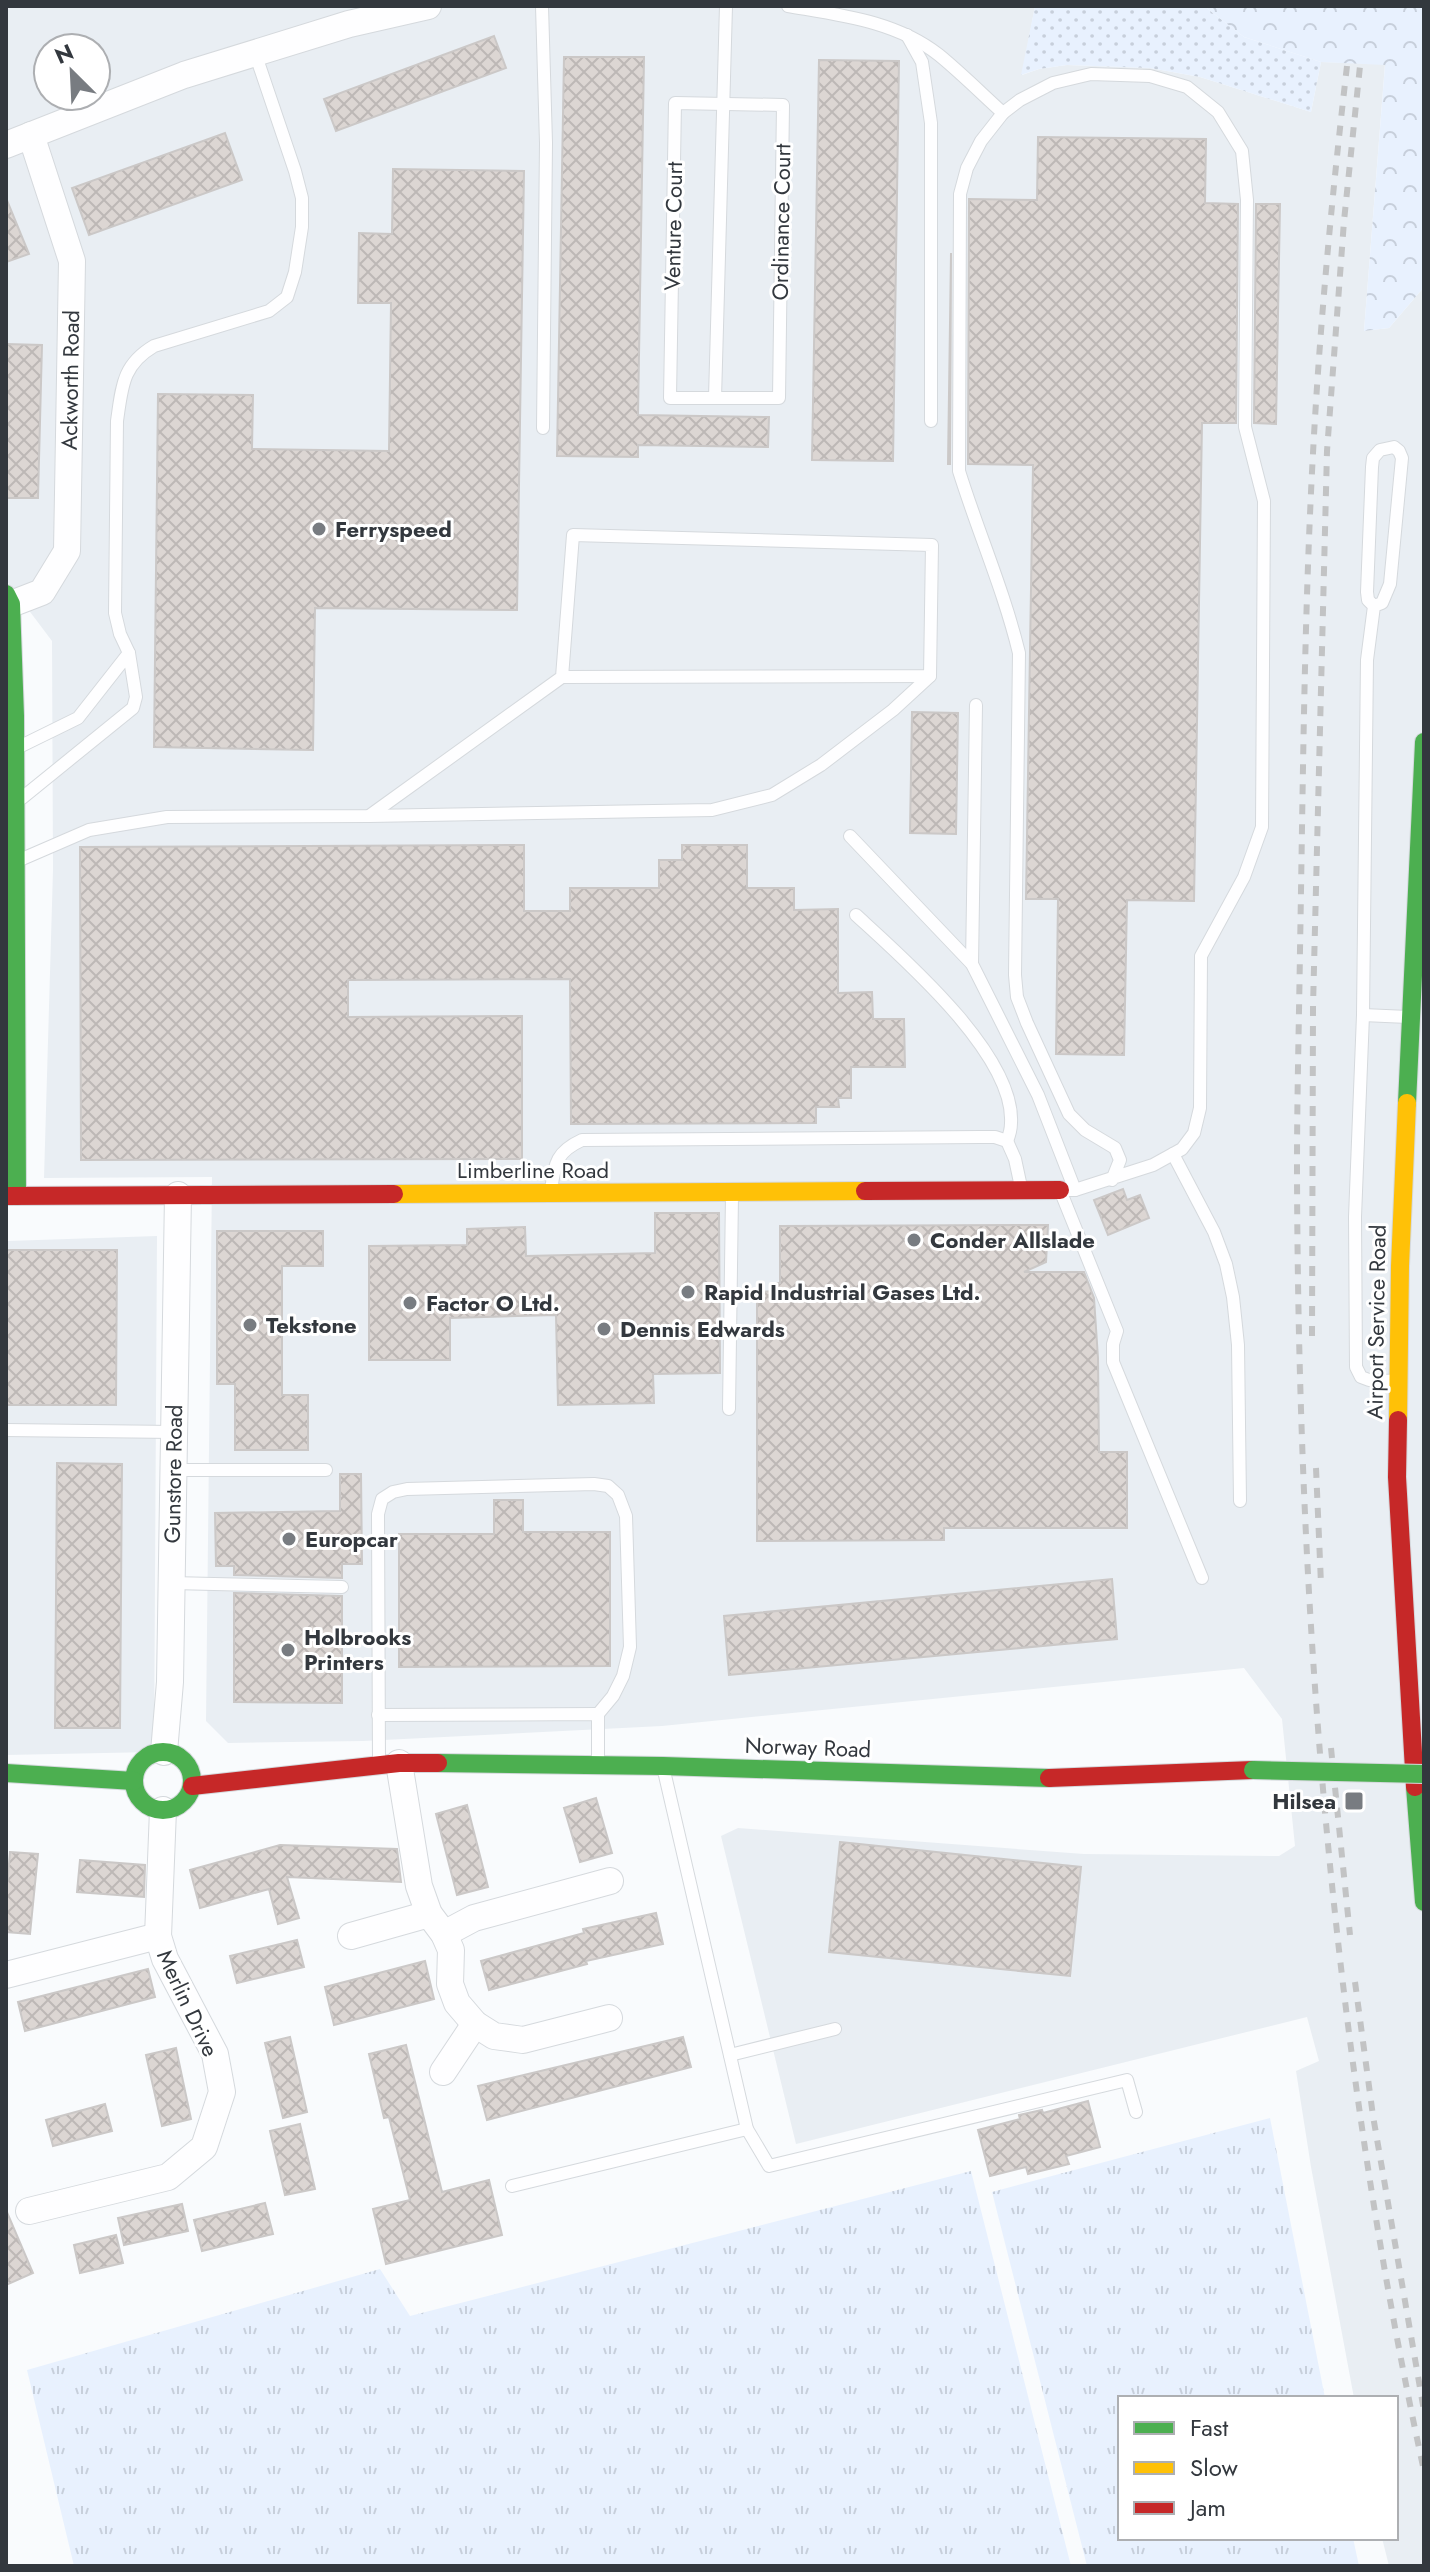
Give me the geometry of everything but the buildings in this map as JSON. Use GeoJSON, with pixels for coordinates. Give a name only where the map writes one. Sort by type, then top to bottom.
{"type":"FeatureCollection","features":[{"type":"Feature","properties":{"kind":"street"},"geometry":{"type":"LineString","coordinates":[[6,145],[184,75],[349,24],[428,6]]}},
{"type":"Feature","properties":{"kind":"street","name":"Ackworth Road"},"geometry":{"type":"LineString","coordinates":[[9,599],[42,592],[67,551],[72,261],[31,135]]}},
{"type":"Feature","properties":{"kind":"street"},"geometry":{"type":"LineString","coordinates":[[9,599],[10,716],[15,804],[11,1006],[12,1196]]}},
{"type":"Feature","properties":{"kind":"street","name":"Airport Service Road"},"geometry":{"type":"LineString","coordinates":[[1424,742],[1411,1017],[1406,1266],[1398,1381],[1397,1477],[1417,1727],[1424,1902]]}},
{"type":"Feature","properties":{"kind":"street","name":"Limberline Road"},"geometry":{"type":"LineString","coordinates":[[12,1196],[1068,1190]]}},
{"type":"Feature","properties":{"kind":"street","name":"Gunstore Road"},"geometry":{"type":"LineString","coordinates":[[164,1752],[170,1682],[178,1195]]}},
{"type":"Feature","properties":{"kind":"street"},"geometry":{"type":"LineString","coordinates":[[164,1752],[172,1753],[187,1764],[192,1786],[183,1803],[163,1810],[144,1803],[138,1797],[134,1781],[142,1761],[152,1754],[164,1752]]}},
{"type":"Feature","properties":{"kind":"street"},"geometry":{"type":"LineString","coordinates":[[389,1765],[419,1886],[451,1950],[450,1984],[457,2003],[475,2024],[494,2036],[523,2040],[609,2018]]}},
{"type":"Feature","properties":{"kind":"street","name":"Norway Road"},"geometry":{"type":"LineString","coordinates":[[192,1786],[389,1765],[663,1766],[1026,1779],[1253,1770],[1424,1774]]}},
{"type":"Feature","properties":{"kind":"street"},"geometry":{"type":"LineString","coordinates":[[6,1773],[134,1781]]}},
{"type":"Feature","properties":{"kind":"street","name":"Merlin Drive"},"geometry":{"type":"LineString","coordinates":[[29,2211],[168,2177],[204,2147],[222,2092],[215,2054],[165,1959],[158,1936],[163,1810]]}},
{"type":"Feature","properties":{"kind":"street"},"geometry":{"type":"LineString","coordinates":[[351,1936],[474,1918],[610,1881]]}},
{"type":"Feature","properties":{"kind":"street"},"geometry":{"type":"LineString","coordinates":[[6,1975],[158,1936]]}},
{"type":"Feature","properties":{"kind":"street"},"geometry":{"type":"LineString","coordinates":[[443,2072],[475,2024]]}},
{"type":"Feature","properties":{"kind":"lane"},"geometry":{"type":"LineString","coordinates":[[542,6],[546,143],[543,428]]}},
{"type":"Feature","properties":{"kind":"lane"},"geometry":{"type":"LineString","coordinates":[[715,398],[726,6]]}},
{"type":"Feature","properties":{"kind":"lane"},"geometry":{"type":"LineString","coordinates":[[788,6],[862,18],[907,35],[937,53],[1003,113]]}},
{"type":"Feature","properties":{"kind":"lane"},"geometry":{"type":"LineString","coordinates":[[907,35],[922,62],[931,123],[931,421]]}},
{"type":"Feature","properties":{"kind":"lane"},"geometry":{"type":"LineString","coordinates":[[15,804],[133,708],[136,697],[129,653],[115,613],[117,421],[129,367],[138,356],[154,346],[269,311],[287,297],[295,272],[302,227],[302,198],[255,53]]}},
{"type":"Feature","properties":{"kind":"lane"},"geometry":{"type":"LineString","coordinates":[[1068,1190],[1112,1180],[1153,1165],[1182,1149],[1194,1133],[1200,1108],[1201,956],[1244,877],[1262,827],[1264,501],[1245,427],[1247,200],[1242,151],[1218,112],[1187,87],[1150,76],[1091,74],[1053,83],[1020,100],[1003,113],[981,141],[967,168],[960,194],[959,471],[1009,612],[1019,653],[1017,997],[1069,1114],[1085,1130],[1115,1148],[1120,1160],[1112,1180]]}},
{"type":"Feature","properties":{"kind":"lane","name":"Venture Court"},"geometry":{"type":"LineString","coordinates":[[715,398],[670,398],[675,103],[724,104]]}},
{"type":"Feature","properties":{"kind":"lane","name":"Ordinance Court"},"geometry":{"type":"LineString","coordinates":[[715,398],[779,398],[783,105],[724,104]]}},
{"type":"Feature","properties":{"kind":"lane"},"geometry":{"type":"LineString","coordinates":[[1394,447],[1402,458],[1402,472],[1390,584],[1382,603],[1374,606],[1368,600],[1367,592],[1373,458],[1380,450],[1394,447]]}},
{"type":"Feature","properties":{"kind":"lane"},"geometry":{"type":"LineString","coordinates":[[15,862],[89,830],[167,817],[712,810],[772,795],[821,765],[893,710],[930,676],[932,545],[573,535],[562,677]]}},
{"type":"Feature","properties":{"kind":"lane"},"geometry":{"type":"LineString","coordinates":[[1374,606],[1367,660],[1363,1015],[1355,1217],[1356,1367],[1361,1377],[1369,1380],[1398,1381]]}},
{"type":"Feature","properties":{"kind":"lane"},"geometry":{"type":"LineString","coordinates":[[14,749],[78,718],[129,653]]}},
{"type":"Feature","properties":{"kind":"lane"},"geometry":{"type":"LineString","coordinates":[[369,816],[562,677],[930,676]]}},
{"type":"Feature","properties":{"kind":"lane"},"geometry":{"type":"LineString","coordinates":[[972,964],[976,705]]}},
{"type":"Feature","properties":{"kind":"lane"},"geometry":{"type":"LineString","coordinates":[[850,836],[972,964],[1038,1095],[1117,1331],[1113,1362],[1202,1578]]}},
{"type":"Feature","properties":{"kind":"lane"},"geometry":{"type":"LineString","coordinates":[[856,915],[913,967],[974,1034],[999,1076],[1010,1108],[1011,1124],[1007,1141],[1019,1173],[1021,1190]]}},
{"type":"Feature","properties":{"kind":"lane"},"geometry":{"type":"LineString","coordinates":[[1363,1015],[1411,1017]]}},
{"type":"Feature","properties":{"kind":"lane"},"geometry":{"type":"LineString","coordinates":[[550,1193],[558,1158],[566,1147],[582,1140],[995,1137],[1007,1141]]}},
{"type":"Feature","properties":{"kind":"lane"},"geometry":{"type":"LineString","coordinates":[[1173,1154],[1214,1232],[1226,1264],[1233,1297],[1238,1345],[1240,1501]]}},
{"type":"Feature","properties":{"kind":"lane"},"geometry":{"type":"LineString","coordinates":[[729,1409],[733,1193]]}},
{"type":"Feature","properties":{"kind":"lane"},"geometry":{"type":"LineString","coordinates":[[6,1430],[174,1432]]}},
{"type":"Feature","properties":{"kind":"lane"},"geometry":{"type":"LineString","coordinates":[[173,1470],[326,1470]]}},
{"type":"Feature","properties":{"kind":"lane"},"geometry":{"type":"LineString","coordinates":[[389,1765],[378,1715],[378,1514],[382,1499],[393,1492],[407,1489],[594,1484],[608,1486],[618,1495],[626,1516],[630,1647],[623,1676],[613,1696],[598,1714],[598,1765]]}},
{"type":"Feature","properties":{"kind":"lane"},"geometry":{"type":"LineString","coordinates":[[172,1583],[342,1587]]}},
{"type":"Feature","properties":{"kind":"lane"},"geometry":{"type":"LineString","coordinates":[[378,1715],[598,1714]]}},
{"type":"Feature","properties":{"kind":"lane"},"geometry":{"type":"LineString","coordinates":[[663,1766],[747,2129],[769,2166],[1127,2080],[1136,2112]]}},
{"type":"Feature","properties":{"kind":"lane"},"geometry":{"type":"LineString","coordinates":[[730,2055],[835,2029]]}},
{"type":"Feature","properties":{"kind":"lane"},"geometry":{"type":"LineString","coordinates":[[512,2186],[747,2129]]}},
{"type":"Feature","properties":{"kind":"shaded area"},"geometry":{"type":"Polygon","coordinates":[[[6,6],[1035,6],[1022,75],[1067,65],[1150,68],[1200,77],[1311,112],[1321,62],[1385,64],[1364,331],[1389,328],[1424,287],[1424,2566],[1389,2566],[1382,2540],[1398,2540],[1398,2396],[1354,2396],[1296,2071],[1319,2061],[1307,2017],[796,2144],[721,1836],[738,1828],[1084,1854],[1279,1856],[1295,1846],[1282,1719],[1244,1668],[662,1726],[363,1741],[228,1743],[206,1721],[212,1177],[44,1178],[53,870],[52,641],[6,580],[6,6]]]}},
{"type":"Feature","properties":{"kind":"shaded area"},"geometry":{"type":"Polygon","coordinates":[[[6,782],[8,1241],[157,1236],[154,1752],[6,1755],[6,782]]]}},
{"type":"Feature","properties":{"kind":"green space"},"geometry":{"type":"Polygon","coordinates":[[[1035,6],[1204,6],[1244,37],[1321,62],[1311,112],[1200,77],[1150,68],[1067,65],[1021,75],[1035,6]]]}},
{"type":"Feature","properties":{"kind":"green space"},"geometry":{"type":"Polygon","coordinates":[[[1204,6],[1424,6],[1424,287],[1389,328],[1364,331],[1385,65],[1321,62],[1244,37],[1204,6]]]}},
{"type":"Feature","properties":{"kind":"green space"},"geometry":{"type":"Polygon","coordinates":[[[1270,2118],[1325,2396],[1118,2396],[1118,2540],[1353,2540],[1359,2566],[1087,2566],[992,2192],[1270,2118]]]}},
{"type":"Feature","properties":{"kind":"green space"},"geometry":{"type":"Polygon","coordinates":[[[971,2171],[1071,2566],[74,2566],[27,2370],[380,2269],[410,2316],[971,2171]]]}},
{"type":"Feature","properties":{"kind":"railway"},"geometry":{"type":"LineString","coordinates":[[1347,66],[1323,307],[1308,577],[1297,1114],[1304,1495],[1326,1823],[1343,1986],[1365,2149],[1392,2310],[1424,2471]]}},
{"type":"Feature","properties":{"kind":"railway"},"geometry":{"type":"LineString","coordinates":[[1312,1336],[1313,1007],[1327,451],[1344,221],[1360,66]]}},
{"type":"Feature","properties":{"kind":"railway"},"geometry":{"type":"LineString","coordinates":[[1316,1468],[1321,1584]]}},
{"type":"Feature","properties":{"kind":"railway"},"geometry":{"type":"LineString","coordinates":[[1331,1748],[1350,1935]]}},
{"type":"Feature","properties":{"kind":"railway"},"geometry":{"type":"LineString","coordinates":[[1355,1982],[1373,2116],[1424,2411]]}},
{"type":"Feature","properties":{"kind":"traffic: fast"},"geometry":{"type":"LineString","coordinates":[[6,594],[11,604],[15,716],[17,1196]]}},
{"type":"Feature","properties":{"kind":"traffic: fast"},"geometry":{"type":"LineString","coordinates":[[1407,1103],[1424,742]]}},
{"type":"Feature","properties":{"kind":"traffic: fast"},"geometry":{"type":"LineString","coordinates":[[163,1752],[174,1754],[183,1761],[190,1770],[192,1781],[190,1792],[183,1801],[174,1808],[163,1810],[152,1808],[143,1801],[136,1792],[134,1781],[136,1770],[143,1761],[152,1754],[163,1752]]}},
{"type":"Feature","properties":{"kind":"traffic: fast"},"geometry":{"type":"LineString","coordinates":[[438,1763],[663,1766],[1049,1778]]}},
{"type":"Feature","properties":{"kind":"traffic: fast"},"geometry":{"type":"LineString","coordinates":[[1253,1770],[1424,1774]]}},
{"type":"Feature","properties":{"kind":"traffic: fast"},"geometry":{"type":"LineString","coordinates":[[6,1773],[134,1781]]}},
{"type":"Feature","properties":{"kind":"traffic: fast"},"geometry":{"type":"LineString","coordinates":[[1415,1787],[1424,1902]]}},
{"type":"Feature","properties":{"kind":"traffic: slow"},"geometry":{"type":"LineString","coordinates":[[1398,1420],[1407,1103]]}},
{"type":"Feature","properties":{"kind":"traffic: slow"},"geometry":{"type":"LineString","coordinates":[[394,1194],[865,1191]]}},
{"type":"Feature","properties":{"kind":"traffic: jam"},"geometry":{"type":"LineString","coordinates":[[865,1191],[1060,1190]]}},
{"type":"Feature","properties":{"kind":"traffic: jam"},"geometry":{"type":"LineString","coordinates":[[6,1196],[394,1194]]}},
{"type":"Feature","properties":{"kind":"traffic: jam"},"geometry":{"type":"LineString","coordinates":[[1398,1420],[1397,1477],[1415,1787]]}},
{"type":"Feature","properties":{"kind":"traffic: jam"},"geometry":{"type":"LineString","coordinates":[[192,1786],[399,1763],[438,1763]]}},
{"type":"Feature","properties":{"kind":"traffic: jam"},"geometry":{"type":"LineString","coordinates":[[1049,1778],[1253,1770]]}},
{"type":"Feature","properties":{"kind":"place","name":"Ferryspeed"},"geometry":{"type":"Point","coordinates":[319,529]}},
{"type":"Feature","properties":{"kind":"place","name":"Conder Allslade"},"geometry":{"type":"Point","coordinates":[914,1240]}},
{"type":"Feature","properties":{"kind":"place","name":"Rapid Industrial Gases Ltd."},"geometry":{"type":"Point","coordinates":[688,1292]}},
{"type":"Feature","properties":{"kind":"place","name":"Factor O Ltd."},"geometry":{"type":"Point","coordinates":[410,1303]}},
{"type":"Feature","properties":{"kind":"place","name":"Tekstone"},"geometry":{"type":"Point","coordinates":[250,1325]}},
{"type":"Feature","properties":{"kind":"place","name":"Dennis Edwards"},"geometry":{"type":"Point","coordinates":[604,1329]}},
{"type":"Feature","properties":{"kind":"place","name":"Europcar"},"geometry":{"type":"Point","coordinates":[289,1539]}},
{"type":"Feature","properties":{"kind":"place","name":"Holbrooks Printers"},"geometry":{"type":"Point","coordinates":[288,1650]}},
{"type":"Feature","properties":{"kind":"place","name":"Hilsea"},"geometry":{"type":"Point","coordinates":[1354,1801]}}]}
